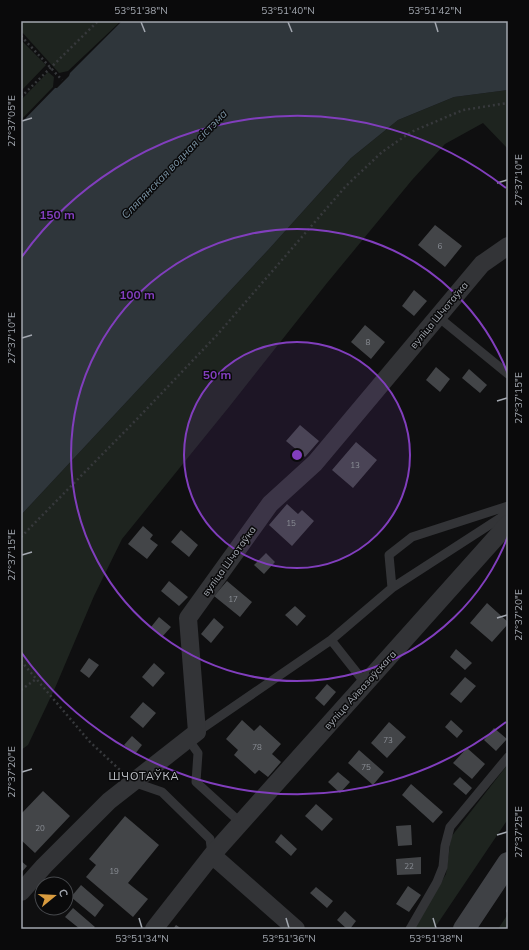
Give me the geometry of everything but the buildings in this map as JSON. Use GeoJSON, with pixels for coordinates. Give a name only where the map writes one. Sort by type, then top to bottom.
{"type":"FeatureCollection","features":[{"type":"Feature","properties":{"kind":"street","name":"вуліца Шчотаўка"},"geometry":{"type":"LineString","coordinates":[[192,735],[188,618],[270,504],[315,463],[482,264],[508,246]]}},
{"type":"Feature","properties":{"kind":"street","name":"вуліца Айвазоўскага"},"geometry":{"type":"LineString","coordinates":[[212,855],[508,524]]}},
{"type":"Feature","properties":{"kind":"street"},"geometry":{"type":"LineString","coordinates":[[21,892],[44,866],[109,801],[192,735]]}},
{"type":"Feature","properties":{"kind":"street"},"geometry":{"type":"LineString","coordinates":[[154,929],[212,855],[296,929]]}},
{"type":"Feature","properties":{"kind":"street"},"geometry":{"type":"LineString","coordinates":[[464,929],[508,863]]}},
{"type":"Feature","properties":{"kind":"lane"},"geometry":{"type":"LineString","coordinates":[[437,316],[508,374]]}},
{"type":"Feature","properties":{"kind":"lane"},"geometry":{"type":"LineString","coordinates":[[392,588],[389,555],[412,537],[508,506]]}},
{"type":"Feature","properties":{"kind":"lane"},"geometry":{"type":"LineString","coordinates":[[241,823],[196,782],[198,753],[192,735],[331,640],[392,588],[508,513]]}},
{"type":"Feature","properties":{"kind":"lane"},"geometry":{"type":"LineString","coordinates":[[331,640],[365,684]]}},
{"type":"Feature","properties":{"kind":"lane"},"geometry":{"type":"LineString","coordinates":[[410,929],[437,882],[443,867],[445,846],[450,827],[508,757]]}},
{"type":"Feature","properties":{"kind":"lane"},"geometry":{"type":"LineString","coordinates":[[133,782],[162,792],[210,839],[212,855]]}},
{"type":"Feature","properties":{"kind":"path"},"geometry":{"type":"LineString","coordinates":[[21,96],[98,21]]}},
{"type":"Feature","properties":{"kind":"path"},"geometry":{"type":"LineString","coordinates":[[21,36],[62,80]]}},
{"type":"Feature","properties":{"kind":"path"},"geometry":{"type":"LineString","coordinates":[[21,537],[217,335],[346,186],[382,152],[411,132],[463,110],[508,103]]}},
{"type":"Feature","properties":{"kind":"path"},"geometry":{"type":"LineString","coordinates":[[21,661],[90,742],[133,782]]}},
{"type":"Feature","properties":{"kind":"path"},"geometry":{"type":"LineString","coordinates":[[21,690],[36,679]]}},
{"type":"Feature","properties":{"kind":"shaded area"},"geometry":{"type":"Polygon","coordinates":[[[21,21],[121,21],[68,71],[59,73],[21,31],[21,21]]]}},
{"type":"Feature","properties":{"kind":"shaded area"},"geometry":{"type":"Polygon","coordinates":[[[21,40],[46,65],[21,91],[21,40]]]}},
{"type":"Feature","properties":{"kind":"shaded area"},"geometry":{"type":"Polygon","coordinates":[[[48,72],[54,77],[53,87],[21,120],[21,100],[48,72]]]}},
{"type":"Feature","properties":{"kind":"shaded area"},"geometry":{"type":"Polygon","coordinates":[[[508,90],[508,149],[483,123],[445,144],[412,180],[327,283],[122,539],[94,596],[55,688],[28,745],[21,750],[21,515],[269,249],[351,158],[398,120],[454,97],[508,90]]]}},
{"type":"Feature","properties":{"kind":"shaded area"},"geometry":{"type":"Polygon","coordinates":[[[508,764],[508,819],[434,929],[414,929],[446,874],[451,837],[508,764]]]}},
{"type":"Feature","properties":{"kind":"shaded area"},"geometry":{"type":"Polygon","coordinates":[[[508,914],[508,929],[498,929],[508,914]]]}},
{"type":"Feature","properties":{"kind":"water","name":"Сляпянская водная сістэма"},"geometry":{"type":"Polygon","coordinates":[[[122,21],[508,21],[508,90],[454,97],[398,120],[351,158],[269,249],[21,515],[21,123],[122,21]]]}},
{"type":"Feature","properties":{"kind":"district","name":"ШЧОТАЎКА"},"geometry":{"type":"Point","coordinates":[144,776]}}]}
